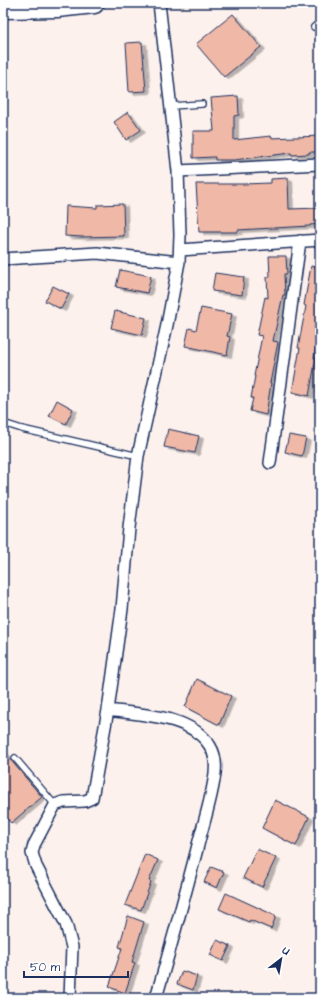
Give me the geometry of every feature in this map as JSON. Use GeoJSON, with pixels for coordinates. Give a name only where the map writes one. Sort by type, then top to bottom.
{"type":"FeatureCollection","features":[{"type":"Feature","properties":{"kind":"highway"},"geometry":{"type":"LineString","coordinates":[[3,8],[57,7],[94,3]]}},
{"type":"Feature","properties":{"kind":"street"},"geometry":{"type":"LineString","coordinates":[[70,998],[72,947],[66,924],[36,866],[32,853],[34,845],[55,805],[63,802],[85,801],[92,798],[108,710],[122,609],[138,456],[167,325],[179,262],[178,171],[159,3]]}},
{"type":"Feature","properties":{"kind":"street"},"geometry":{"type":"LineString","coordinates":[[178,171],[320,164]]}},
{"type":"Feature","properties":{"kind":"street"},"geometry":{"type":"LineString","coordinates":[[180,250],[320,240]]}},
{"type":"Feature","properties":{"kind":"street"},"geometry":{"type":"LineString","coordinates":[[270,463],[300,241]]}},
{"type":"Feature","properties":{"kind":"street"},"geometry":{"type":"LineString","coordinates":[[3,259],[97,253],[179,262]]}},
{"type":"Feature","properties":{"kind":"street"},"geometry":{"type":"LineString","coordinates":[[108,710],[178,722],[199,734],[214,754],[215,761],[212,788],[176,928],[156,998]]}},
{"type":"Feature","properties":{"kind":"lane"},"geometry":{"type":"LineString","coordinates":[[314,27],[320,22]]}},
{"type":"Feature","properties":{"kind":"lane"},"geometry":{"type":"LineString","coordinates":[[171,106],[202,104]]}},
{"type":"Feature","properties":{"kind":"lane"},"geometry":{"type":"LineString","coordinates":[[3,423],[22,429],[138,456]]}},
{"type":"Feature","properties":{"kind":"lane"},"geometry":{"type":"LineString","coordinates":[[15,758],[55,805]]}},
{"type":"Feature","properties":{"kind":"building"},"geometry":{"type":"Polygon","coordinates":[[[233,14],[261,47],[224,77],[196,44],[233,14]]]}},
{"type":"Feature","properties":{"kind":"building"},"geometry":{"type":"Polygon","coordinates":[[[142,42],[146,91],[129,92],[126,43],[142,42]]]}},
{"type":"Feature","properties":{"kind":"building"},"geometry":{"type":"Polygon","coordinates":[[[238,96],[239,115],[234,116],[234,140],[271,136],[271,138],[320,136],[320,152],[292,155],[291,153],[234,160],[215,160],[215,157],[193,158],[193,131],[214,131],[211,98],[238,96]]]}},
{"type":"Feature","properties":{"kind":"building"},"geometry":{"type":"Polygon","coordinates":[[[128,112],[141,130],[126,140],[114,122],[128,112]]]}},
{"type":"Feature","properties":{"kind":"building"},"geometry":{"type":"Polygon","coordinates":[[[288,178],[289,209],[320,208],[320,224],[310,226],[238,230],[238,232],[199,232],[196,184],[271,183],[271,179],[288,178]]]}},
{"type":"Feature","properties":{"kind":"building"},"geometry":{"type":"Polygon","coordinates":[[[123,204],[124,236],[65,236],[66,206],[97,208],[97,205],[123,204]]]}},
{"type":"Feature","properties":{"kind":"building"},"geometry":{"type":"Polygon","coordinates":[[[269,256],[286,256],[287,274],[284,274],[285,295],[283,295],[273,341],[278,342],[270,383],[266,415],[250,411],[253,398],[251,398],[254,376],[262,336],[257,335],[265,297],[268,298],[267,277],[270,277],[269,256]]]}},
{"type":"Feature","properties":{"kind":"building"},"geometry":{"type":"Polygon","coordinates":[[[311,266],[320,268],[320,323],[314,358],[316,358],[309,396],[292,392],[300,348],[298,348],[306,306],[304,305],[311,266]]]}},
{"type":"Feature","properties":{"kind":"building"},"geometry":{"type":"Polygon","coordinates":[[[120,270],[151,276],[147,293],[116,287],[120,270]]]}},
{"type":"Feature","properties":{"kind":"building"},"geometry":{"type":"Polygon","coordinates":[[[215,273],[244,277],[242,295],[212,291],[215,273]]]}},
{"type":"Feature","properties":{"kind":"building"},"geometry":{"type":"Polygon","coordinates":[[[53,286],[69,294],[61,309],[45,301],[53,286]]]}},
{"type":"Feature","properties":{"kind":"building"},"geometry":{"type":"Polygon","coordinates":[[[201,308],[232,314],[227,336],[230,337],[227,355],[185,346],[189,328],[196,330],[201,308]]]}},
{"type":"Feature","properties":{"kind":"building"},"geometry":{"type":"Polygon","coordinates":[[[115,311],[146,318],[142,335],[111,328],[115,311]]]}},
{"type":"Feature","properties":{"kind":"building"},"geometry":{"type":"Polygon","coordinates":[[[57,400],[73,409],[66,424],[49,416],[57,400]]]}},
{"type":"Feature","properties":{"kind":"building"},"geometry":{"type":"Polygon","coordinates":[[[168,429],[199,436],[195,453],[164,447],[168,429]]]}},
{"type":"Feature","properties":{"kind":"building"},"geometry":{"type":"Polygon","coordinates":[[[289,435],[306,438],[302,456],[285,452],[289,435]]]}},
{"type":"Feature","properties":{"kind":"building"},"geometry":{"type":"Polygon","coordinates":[[[197,679],[231,696],[219,725],[185,707],[197,679]]]}},
{"type":"Feature","properties":{"kind":"building"},"geometry":{"type":"Polygon","coordinates":[[[3,751],[42,797],[11,823],[3,814],[3,751]]]}},
{"type":"Feature","properties":{"kind":"building"},"geometry":{"type":"Polygon","coordinates":[[[275,800],[309,817],[296,846],[262,828],[275,800]]]}},
{"type":"Feature","properties":{"kind":"building"},"geometry":{"type":"Polygon","coordinates":[[[257,849],[276,858],[262,887],[243,878],[257,849]]]}},
{"type":"Feature","properties":{"kind":"building"},"geometry":{"type":"Polygon","coordinates":[[[145,854],[158,860],[149,881],[151,882],[141,910],[125,905],[145,854]]]}},
{"type":"Feature","properties":{"kind":"building"},"geometry":{"type":"Polygon","coordinates":[[[211,867],[224,872],[217,888],[204,882],[211,867]]]}},
{"type":"Feature","properties":{"kind":"building"},"geometry":{"type":"Polygon","coordinates":[[[226,893],[276,916],[271,929],[250,920],[249,922],[219,909],[226,893]]]}},
{"type":"Feature","properties":{"kind":"building"},"geometry":{"type":"Polygon","coordinates":[[[128,916],[144,922],[132,962],[135,963],[125,993],[109,987],[122,948],[119,947],[128,916]]]}},
{"type":"Feature","properties":{"kind":"building"},"geometry":{"type":"Polygon","coordinates":[[[217,940],[230,946],[223,961],[210,955],[217,940]]]}},
{"type":"Feature","properties":{"kind":"building"},"geometry":{"type":"Polygon","coordinates":[[[182,971],[197,976],[193,990],[177,984],[182,971]]]}}]}
